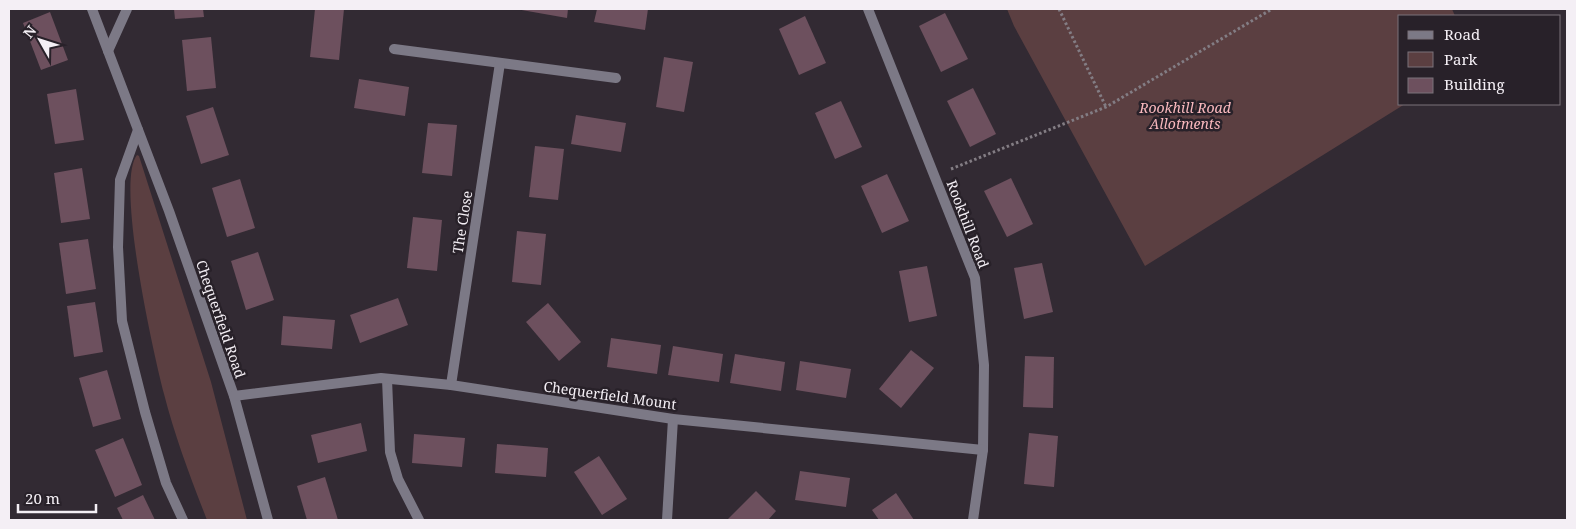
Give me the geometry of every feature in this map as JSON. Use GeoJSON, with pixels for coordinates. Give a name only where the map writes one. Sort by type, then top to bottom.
{"type":"FeatureCollection","features":[{"type":"Feature","properties":{"kind":"street","name":"Chequerfield Road"},"geometry":{"type":"LineString","coordinates":[[92,9],[138,130],[234,396],[268,520]]}},
{"type":"Feature","properties":{"kind":"street"},"geometry":{"type":"LineString","coordinates":[[108,51],[127,9]]}},
{"type":"Feature","properties":{"kind":"street","name":"Rookhill Road"},"geometry":{"type":"LineString","coordinates":[[868,9],[975,278],[984,364],[983,450],[973,520]]}},
{"type":"Feature","properties":{"kind":"street"},"geometry":{"type":"LineString","coordinates":[[394,48],[616,78]]}},
{"type":"Feature","properties":{"kind":"street","name":"The Close"},"geometry":{"type":"LineString","coordinates":[[451,385],[500,63]]}},
{"type":"Feature","properties":{"kind":"street"},"geometry":{"type":"LineString","coordinates":[[138,130],[120,180],[118,247],[122,321],[145,412],[166,483],[183,520]]}},
{"type":"Feature","properties":{"kind":"street"},"geometry":{"type":"LineString","coordinates":[[388,379],[390,452],[398,479],[419,520]]}},
{"type":"Feature","properties":{"kind":"street","name":"Chequerfield Mount"},"geometry":{"type":"LineString","coordinates":[[234,396],[388,379],[451,385],[673,419],[983,450]]}},
{"type":"Feature","properties":{"kind":"street"},"geometry":{"type":"LineString","coordinates":[[667,520],[673,419]]}},
{"type":"Feature","properties":{"kind":"path"},"geometry":{"type":"LineString","coordinates":[[1059,9],[1106,107]]}},
{"type":"Feature","properties":{"kind":"path"},"geometry":{"type":"LineString","coordinates":[[935,176],[1106,107],[1272,9]]}},
{"type":"Feature","properties":{"kind":"green space","name":"Rookhill Road Allotments"},"geometry":{"type":"Polygon","coordinates":[[[1007,9],[1452,9],[1455,15],[1398,15],[1398,105],[1403,105],[1145,266],[1014,26],[1007,9]]]}},
{"type":"Feature","properties":{"kind":"green space"},"geometry":{"type":"Polygon","coordinates":[[[137,155],[139,156],[211,382],[247,520],[207,520],[173,426],[152,344],[138,270],[131,198],[131,171],[137,155]]]}},
{"type":"Feature","properties":{"kind":"building"},"geometry":{"type":"Polygon","coordinates":[[[174,9],[203,9],[204,17],[175,19],[174,9]]]}},
{"type":"Feature","properties":{"kind":"building"},"geometry":{"type":"Polygon","coordinates":[[[315,9],[344,9],[339,60],[310,57],[315,9]]]}},
{"type":"Feature","properties":{"kind":"building"},"geometry":{"type":"Polygon","coordinates":[[[516,9],[568,9],[567,18],[516,9]]]}},
{"type":"Feature","properties":{"kind":"building"},"geometry":{"type":"Polygon","coordinates":[[[597,9],[648,9],[645,30],[594,22],[597,9]]]}},
{"type":"Feature","properties":{"kind":"building"},"geometry":{"type":"Polygon","coordinates":[[[50,12],[68,60],[41,70],[23,23],[50,12]]]}},
{"type":"Feature","properties":{"kind":"building"},"geometry":{"type":"Polygon","coordinates":[[[945,13],[968,59],[941,72],[919,26],[945,13]]]}},
{"type":"Feature","properties":{"kind":"building"},"geometry":{"type":"Polygon","coordinates":[[[805,16],[826,63],[799,75],[779,29],[805,16]]]}},
{"type":"Feature","properties":{"kind":"building"},"geometry":{"type":"Polygon","coordinates":[[[211,37],[216,88],[187,91],[182,40],[211,37]]]}},
{"type":"Feature","properties":{"kind":"building"},"geometry":{"type":"Polygon","coordinates":[[[664,57],[693,62],[684,112],[656,107],[664,57]]]}},
{"type":"Feature","properties":{"kind":"building"},"geometry":{"type":"Polygon","coordinates":[[[359,79],[409,87],[405,116],[354,108],[359,79]]]}},
{"type":"Feature","properties":{"kind":"building"},"geometry":{"type":"Polygon","coordinates":[[[973,88],[996,134],[970,147],[947,101],[973,88]]]}},
{"type":"Feature","properties":{"kind":"building"},"geometry":{"type":"Polygon","coordinates":[[[76,89],[84,140],[55,144],[47,94],[76,89]]]}},
{"type":"Feature","properties":{"kind":"building"},"geometry":{"type":"Polygon","coordinates":[[[841,101],[862,147],[835,159],[815,113],[841,101]]]}},
{"type":"Feature","properties":{"kind":"building"},"geometry":{"type":"Polygon","coordinates":[[[213,107],[229,155],[201,164],[186,116],[213,107]]]}},
{"type":"Feature","properties":{"kind":"building"},"geometry":{"type":"Polygon","coordinates":[[[576,115],[626,123],[621,152],[571,144],[576,115]]]}},
{"type":"Feature","properties":{"kind":"building"},"geometry":{"type":"Polygon","coordinates":[[[428,123],[457,125],[452,176],[422,173],[428,123]]]}},
{"type":"Feature","properties":{"kind":"building"},"geometry":{"type":"Polygon","coordinates":[[[535,146],[564,149],[558,200],[529,197],[535,146]]]}},
{"type":"Feature","properties":{"kind":"building"},"geometry":{"type":"Polygon","coordinates":[[[82,168],[90,219],[61,223],[54,173],[82,168]]]}},
{"type":"Feature","properties":{"kind":"building"},"geometry":{"type":"Polygon","coordinates":[[[887,174],[909,221],[882,233],[861,186],[887,174]]]}},
{"type":"Feature","properties":{"kind":"building"},"geometry":{"type":"Polygon","coordinates":[[[1011,178],[1033,224],[1007,237],[984,191],[1011,178]]]}},
{"type":"Feature","properties":{"kind":"building"},"geometry":{"type":"Polygon","coordinates":[[[240,179],[255,228],[227,237],[212,188],[240,179]]]}},
{"type":"Feature","properties":{"kind":"building"},"geometry":{"type":"Polygon","coordinates":[[[413,217],[442,220],[437,271],[407,268],[413,217]]]}},
{"type":"Feature","properties":{"kind":"building"},"geometry":{"type":"Polygon","coordinates":[[[517,231],[546,234],[541,285],[512,282],[517,231]]]}},
{"type":"Feature","properties":{"kind":"building"},"geometry":{"type":"Polygon","coordinates":[[[88,239],[96,289],[66,294],[59,243],[88,239]]]}},
{"type":"Feature","properties":{"kind":"building"},"geometry":{"type":"Polygon","coordinates":[[[258,252],[274,300],[246,310],[231,261],[258,252]]]}},
{"type":"Feature","properties":{"kind":"building"},"geometry":{"type":"Polygon","coordinates":[[[1042,263],[1053,312],[1024,319],[1014,268],[1042,263]]]}},
{"type":"Feature","properties":{"kind":"building"},"geometry":{"type":"Polygon","coordinates":[[[927,266],[937,316],[909,322],[899,271],[927,266]]]}},
{"type":"Feature","properties":{"kind":"building"},"geometry":{"type":"Polygon","coordinates":[[[398,298],[408,325],[360,343],[350,315],[398,298]]]}},
{"type":"Feature","properties":{"kind":"building"},"geometry":{"type":"Polygon","coordinates":[[[95,302],[103,352],[74,357],[67,306],[95,302]]]}},
{"type":"Feature","properties":{"kind":"building"},"geometry":{"type":"Polygon","coordinates":[[[548,303],[581,342],[559,361],[526,322],[548,303]]]}},
{"type":"Feature","properties":{"kind":"building"},"geometry":{"type":"Polygon","coordinates":[[[283,316],[335,320],[332,349],[281,345],[283,316]]]}},
{"type":"Feature","properties":{"kind":"building"},"geometry":{"type":"Polygon","coordinates":[[[611,338],[661,345],[657,374],[607,367],[611,338]]]}},
{"type":"Feature","properties":{"kind":"building"},"geometry":{"type":"Polygon","coordinates":[[[673,346],[723,354],[719,382],[668,375],[673,346]]]}},
{"type":"Feature","properties":{"kind":"building"},"geometry":{"type":"Polygon","coordinates":[[[911,350],[934,368],[901,408],[879,389],[911,350]]]}},
{"type":"Feature","properties":{"kind":"building"},"geometry":{"type":"Polygon","coordinates":[[[735,354],[785,362],[781,391],[730,383],[735,354]]]}},
{"type":"Feature","properties":{"kind":"building"},"geometry":{"type":"Polygon","coordinates":[[[1025,356],[1054,357],[1053,408],[1023,407],[1025,356]]]}},
{"type":"Feature","properties":{"kind":"building"},"geometry":{"type":"Polygon","coordinates":[[[800,361],[851,369],[846,398],[796,390],[800,361]]]}},
{"type":"Feature","properties":{"kind":"building"},"geometry":{"type":"Polygon","coordinates":[[[107,370],[121,419],[93,427],[79,378],[107,370]]]}},
{"type":"Feature","properties":{"kind":"building"},"geometry":{"type":"Polygon","coordinates":[[[361,423],[367,451],[318,463],[311,435],[361,423]]]}},
{"type":"Feature","properties":{"kind":"building"},"geometry":{"type":"Polygon","coordinates":[[[1029,433],[1058,436],[1054,487],[1024,484],[1029,433]]]}},
{"type":"Feature","properties":{"kind":"building"},"geometry":{"type":"Polygon","coordinates":[[[414,434],[465,438],[462,467],[412,463],[414,434]]]}},
{"type":"Feature","properties":{"kind":"building"},"geometry":{"type":"Polygon","coordinates":[[[123,438],[142,485],[115,497],[95,450],[123,438]]]}},
{"type":"Feature","properties":{"kind":"building"},"geometry":{"type":"Polygon","coordinates":[[[497,444],[548,448],[546,477],[495,473],[497,444]]]}},
{"type":"Feature","properties":{"kind":"building"},"geometry":{"type":"Polygon","coordinates":[[[599,456],[627,499],[602,515],[574,472],[599,456]]]}},
{"type":"Feature","properties":{"kind":"building"},"geometry":{"type":"Polygon","coordinates":[[[800,471],[850,478],[846,507],[795,500],[800,471]]]}},
{"type":"Feature","properties":{"kind":"building"},"geometry":{"type":"Polygon","coordinates":[[[325,477],[338,520],[307,520],[297,486],[325,477]]]}},
{"type":"Feature","properties":{"kind":"building"},"geometry":{"type":"Polygon","coordinates":[[[756,491],[776,511],[768,520],[727,520],[756,491]]]}},
{"type":"Feature","properties":{"kind":"building"},"geometry":{"type":"Polygon","coordinates":[[[896,493],[914,520],[879,520],[872,510],[896,493]]]}},
{"type":"Feature","properties":{"kind":"building"},"geometry":{"type":"Polygon","coordinates":[[[143,495],[155,520],[123,520],[117,508],[143,495]]]}}]}
